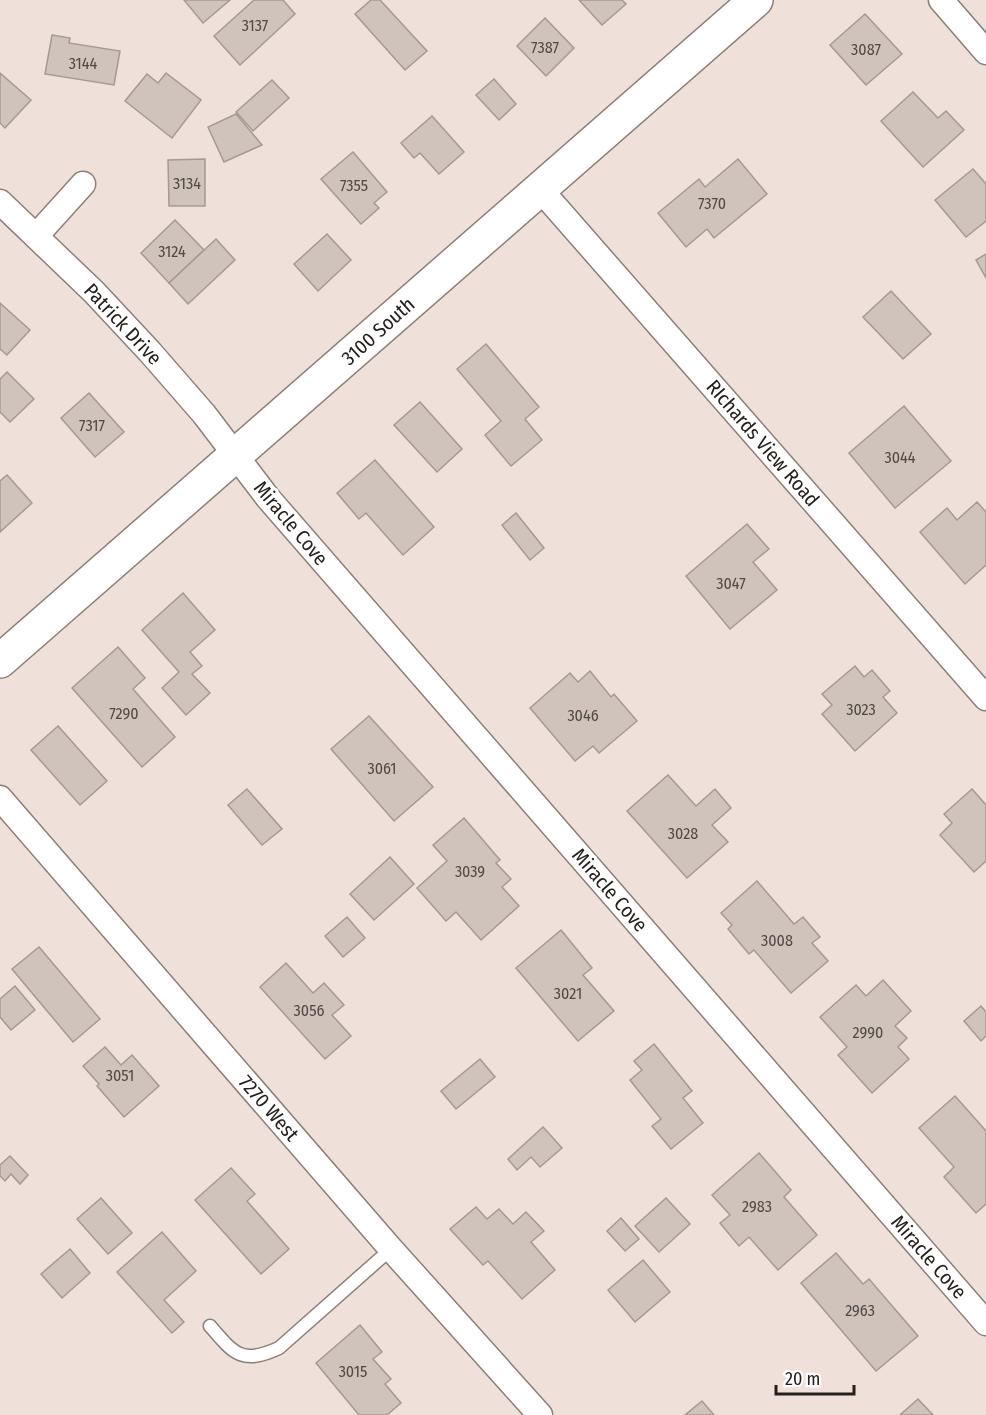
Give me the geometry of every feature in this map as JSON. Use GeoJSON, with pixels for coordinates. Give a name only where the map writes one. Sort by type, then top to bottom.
{"type":"FeatureCollection","features":[{"type":"Feature","properties":{"kind":"street","name":"3100 South"},"geometry":{"type":"LineString","coordinates":[[0,661],[756,0]]}},
{"type":"Feature","properties":{"kind":"street"},"geometry":{"type":"LineString","coordinates":[[941,0],[986,52]]}},
{"type":"Feature","properties":{"kind":"street"},"geometry":{"type":"LineString","coordinates":[[36,236],[83,184]]}},
{"type":"Feature","properties":{"kind":"street","name":"RIchards View Road"},"geometry":{"type":"LineString","coordinates":[[539,188],[986,698]]}},
{"type":"Feature","properties":{"kind":"street","name":"Patrick Drive"},"geometry":{"type":"LineString","coordinates":[[0,202],[94,291],[204,414],[236,456]]}},
{"type":"Feature","properties":{"kind":"street","name":"Miracle Cove"},"geometry":{"type":"LineString","coordinates":[[236,456],[276,507],[986,1323]]}},
{"type":"Feature","properties":{"kind":"street","name":"7270 West"},"geometry":{"type":"LineString","coordinates":[[0,798],[391,1249],[540,1415]]}},
{"type":"Feature","properties":{"kind":"lane"},"geometry":{"type":"LineString","coordinates":[[210,1326],[230,1349],[246,1356],[261,1356],[279,1348],[391,1249]]}},
{"type":"Feature","properties":{"kind":"building"},"geometry":{"type":"Polygon","coordinates":[[[184,0],[230,0],[203,23],[184,0]]]}},
{"type":"Feature","properties":{"kind":"building"},"geometry":{"type":"Polygon","coordinates":[[[254,0],[283,0],[295,14],[240,65],[214,36],[254,0]]]}},
{"type":"Feature","properties":{"kind":"building"},"geometry":{"type":"Polygon","coordinates":[[[371,0],[380,0],[427,51],[405,70],[355,14],[371,0]]]}},
{"type":"Feature","properties":{"kind":"building"},"geometry":{"type":"Polygon","coordinates":[[[579,0],[622,0],[626,4],[602,25],[579,0]]]}},
{"type":"Feature","properties":{"kind":"building"},"geometry":{"type":"Polygon","coordinates":[[[865,14],[902,54],[866,85],[830,45],[865,14]]]}},
{"type":"Feature","properties":{"kind":"building"},"geometry":{"type":"Polygon","coordinates":[[[545,18],[574,48],[546,76],[517,46],[545,18]]]}},
{"type":"Feature","properties":{"kind":"building"},"geometry":{"type":"Polygon","coordinates":[[[52,35],[70,38],[69,43],[120,51],[114,85],[45,74],[52,35]]]}},
{"type":"Feature","properties":{"kind":"building"},"geometry":{"type":"Polygon","coordinates":[[[0,73],[31,100],[5,128],[0,123],[0,73]]]}},
{"type":"Feature","properties":{"kind":"building"},"geometry":{"type":"Polygon","coordinates":[[[166,73],[201,100],[172,138],[125,101],[147,74],[158,83],[166,73]]]}},
{"type":"Feature","properties":{"kind":"building"},"geometry":{"type":"Polygon","coordinates":[[[494,79],[516,104],[499,120],[476,95],[494,79]]]}},
{"type":"Feature","properties":{"kind":"building"},"geometry":{"type":"Polygon","coordinates":[[[272,80],[289,98],[253,131],[236,112],[272,80]]]}},
{"type":"Feature","properties":{"kind":"building"},"geometry":{"type":"Polygon","coordinates":[[[913,92],[938,118],[946,111],[964,130],[923,167],[881,121],[913,92]]]}},
{"type":"Feature","properties":{"kind":"building"},"geometry":{"type":"Polygon","coordinates":[[[236,114],[262,145],[224,162],[208,127],[236,114]]]}},
{"type":"Feature","properties":{"kind":"building"},"geometry":{"type":"Polygon","coordinates":[[[432,116],[464,152],[439,174],[420,153],[414,158],[401,143],[432,116]]]}},
{"type":"Feature","properties":{"kind":"building"},"geometry":{"type":"Polygon","coordinates":[[[353,152],[387,192],[374,203],[379,208],[361,224],[321,179],[353,152]]]}},
{"type":"Feature","properties":{"kind":"building"},"geometry":{"type":"Polygon","coordinates":[[[205,159],[205,206],[169,206],[168,160],[205,159]]]}},
{"type":"Feature","properties":{"kind":"building"},"geometry":{"type":"Polygon","coordinates":[[[738,159],[767,194],[714,238],[707,229],[686,247],[658,213],[699,179],[705,187],[738,159]]]}},
{"type":"Feature","properties":{"kind":"building"},"geometry":{"type":"Polygon","coordinates":[[[973,169],[986,184],[986,221],[966,237],[935,200],[973,169]]]}},
{"type":"Feature","properties":{"kind":"building"},"geometry":{"type":"Polygon","coordinates":[[[175,220],[204,250],[169,283],[141,253],[175,220]]]}},
{"type":"Feature","properties":{"kind":"building"},"geometry":{"type":"Polygon","coordinates":[[[327,234],[351,260],[318,291],[294,264],[327,234]]]}},
{"type":"Feature","properties":{"kind":"building"},"geometry":{"type":"Polygon","coordinates":[[[216,239],[235,260],[188,304],[169,283],[216,239]]]}},
{"type":"Feature","properties":{"kind":"building"},"geometry":{"type":"Polygon","coordinates":[[[986,254],[986,278],[976,260],[986,254]]]}},
{"type":"Feature","properties":{"kind":"building"},"geometry":{"type":"Polygon","coordinates":[[[891,291],[931,334],[903,359],[863,317],[891,291]]]}},
{"type":"Feature","properties":{"kind":"building"},"geometry":{"type":"Polygon","coordinates":[[[0,303],[30,330],[7,355],[0,349],[0,303]]]}},
{"type":"Feature","properties":{"kind":"building"},"geometry":{"type":"Polygon","coordinates":[[[486,344],[539,407],[525,419],[542,440],[511,466],[485,435],[501,421],[457,369],[486,344]]]}},
{"type":"Feature","properties":{"kind":"building"},"geometry":{"type":"Polygon","coordinates":[[[7,372],[34,399],[10,422],[0,412],[0,379],[7,372]]]}},
{"type":"Feature","properties":{"kind":"building"},"geometry":{"type":"Polygon","coordinates":[[[89,393],[124,432],[95,457],[61,418],[89,393]]]}},
{"type":"Feature","properties":{"kind":"building"},"geometry":{"type":"Polygon","coordinates":[[[420,402],[462,449],[437,472],[394,425],[420,402]]]}},
{"type":"Feature","properties":{"kind":"building"},"geometry":{"type":"Polygon","coordinates":[[[904,406],[951,461],[895,508],[849,453],[904,406]]]}},
{"type":"Feature","properties":{"kind":"building"},"geometry":{"type":"Polygon","coordinates":[[[375,460],[434,527],[403,555],[366,513],[359,519],[337,493],[375,460]]]}},
{"type":"Feature","properties":{"kind":"building"},"geometry":{"type":"Polygon","coordinates":[[[7,475],[32,503],[0,532],[0,481],[7,475]]]}},
{"type":"Feature","properties":{"kind":"building"},"geometry":{"type":"Polygon","coordinates":[[[977,502],[986,512],[986,565],[965,584],[920,532],[947,508],[957,520],[977,502]]]}},
{"type":"Feature","properties":{"kind":"building"},"geometry":{"type":"Polygon","coordinates":[[[516,513],[544,548],[530,560],[502,525],[516,513]]]}},
{"type":"Feature","properties":{"kind":"building"},"geometry":{"type":"Polygon","coordinates":[[[747,524],[769,549],[753,562],[777,590],[730,629],[686,576],[747,524]]]}},
{"type":"Feature","properties":{"kind":"building"},"geometry":{"type":"Polygon","coordinates":[[[183,593],[215,630],[190,652],[202,666],[192,674],[210,693],[186,715],[162,688],[179,672],[142,630],[183,593]]]}},
{"type":"Feature","properties":{"kind":"building"},"geometry":{"type":"Polygon","coordinates":[[[118,647],[145,678],[133,689],[175,737],[142,767],[72,688],[118,647]]]}},
{"type":"Feature","properties":{"kind":"building"},"geometry":{"type":"Polygon","coordinates":[[[855,666],[864,677],[872,670],[890,691],[883,697],[897,713],[855,751],[822,714],[832,705],[822,694],[855,666]]]}},
{"type":"Feature","properties":{"kind":"building"},"geometry":{"type":"Polygon","coordinates":[[[590,671],[611,697],[614,694],[637,721],[599,753],[593,746],[575,761],[530,708],[570,673],[578,682],[590,671]]]}},
{"type":"Feature","properties":{"kind":"building"},"geometry":{"type":"Polygon","coordinates":[[[369,716],[433,787],[394,821],[331,749],[369,716]]]}},
{"type":"Feature","properties":{"kind":"building"},"geometry":{"type":"Polygon","coordinates":[[[58,726],[107,781],[80,805],[31,750],[58,726]]]}},
{"type":"Feature","properties":{"kind":"building"},"geometry":{"type":"Polygon","coordinates":[[[668,775],[696,806],[715,789],[731,808],[712,825],[728,842],[687,878],[627,811],[668,775]]]}},
{"type":"Feature","properties":{"kind":"building"},"geometry":{"type":"Polygon","coordinates":[[[247,789],[282,829],[262,845],[228,805],[247,789]]]}},
{"type":"Feature","properties":{"kind":"building"},"geometry":{"type":"Polygon","coordinates":[[[972,789],[986,805],[986,861],[974,872],[940,835],[952,823],[944,814],[972,789]]]}},
{"type":"Feature","properties":{"kind":"building"},"geometry":{"type":"Polygon","coordinates":[[[464,818],[500,860],[496,863],[511,879],[502,887],[519,906],[481,940],[456,912],[446,921],[417,888],[447,861],[433,845],[464,818]]]}},
{"type":"Feature","properties":{"kind":"building"},"geometry":{"type":"Polygon","coordinates":[[[390,857],[414,884],[374,920],[350,894],[390,857]]]}},
{"type":"Feature","properties":{"kind":"building"},"geometry":{"type":"Polygon","coordinates":[[[757,881],[794,924],[803,917],[820,937],[812,943],[828,961],[791,993],[754,950],[749,954],[728,929],[732,925],[721,913],[757,881]]]}},
{"type":"Feature","properties":{"kind":"building"},"geometry":{"type":"Polygon","coordinates":[[[347,917],[365,938],[343,957],[325,936],[347,917]]]}},
{"type":"Feature","properties":{"kind":"building"},"geometry":{"type":"Polygon","coordinates":[[[561,930],[592,968],[583,975],[614,1011],[578,1041],[516,968],[561,930]]]}},
{"type":"Feature","properties":{"kind":"building"},"geometry":{"type":"Polygon","coordinates":[[[39,947],[100,1019],[73,1042],[12,969],[39,947]]]}},
{"type":"Feature","properties":{"kind":"building"},"geometry":{"type":"Polygon","coordinates":[[[286,963],[313,993],[324,983],[344,1005],[332,1015],[351,1036],[325,1059],[260,987],[286,963]]]}},
{"type":"Feature","properties":{"kind":"building"},"geometry":{"type":"Polygon","coordinates":[[[883,980],[911,1011],[895,1026],[907,1038],[898,1047],[909,1059],[872,1093],[838,1055],[847,1047],[820,1017],[856,985],[866,996],[883,980]]]}},
{"type":"Feature","properties":{"kind":"building"},"geometry":{"type":"Polygon","coordinates":[[[15,986],[35,1010],[11,1030],[0,1017],[0,999],[15,986]]]}},
{"type":"Feature","properties":{"kind":"building"},"geometry":{"type":"Polygon","coordinates":[[[981,1006],[986,1012],[986,1036],[981,1041],[964,1021],[981,1006]]]}},
{"type":"Feature","properties":{"kind":"building"},"geometry":{"type":"Polygon","coordinates":[[[654,1044],[692,1091],[683,1098],[703,1123],[671,1149],[652,1126],[661,1119],[630,1080],[642,1070],[634,1061],[654,1044]]]}},
{"type":"Feature","properties":{"kind":"building"},"geometry":{"type":"Polygon","coordinates":[[[105,1047],[121,1065],[132,1055],[159,1086],[124,1117],[83,1066],[105,1047]]]}},
{"type":"Feature","properties":{"kind":"building"},"geometry":{"type":"Polygon","coordinates":[[[480,1059],[495,1077],[456,1109],[441,1091],[480,1059]]]}},
{"type":"Feature","properties":{"kind":"building"},"geometry":{"type":"Polygon","coordinates":[[[955,1096],[986,1131],[986,1204],[976,1213],[944,1177],[954,1167],[919,1128],[955,1096]]]}},
{"type":"Feature","properties":{"kind":"building"},"geometry":{"type":"Polygon","coordinates":[[[543,1127],[562,1148],[540,1167],[531,1157],[517,1170],[508,1159],[543,1127]]]}},
{"type":"Feature","properties":{"kind":"building"},"geometry":{"type":"Polygon","coordinates":[[[759,1153],[791,1190],[784,1197],[817,1235],[778,1270],[749,1237],[739,1246],[720,1223],[730,1215],[712,1195],[759,1153]]]}},
{"type":"Feature","properties":{"kind":"building"},"geometry":{"type":"Polygon","coordinates":[[[10,1156],[28,1175],[20,1184],[11,1174],[5,1181],[0,1176],[0,1165],[10,1156]]]}},
{"type":"Feature","properties":{"kind":"building"},"geometry":{"type":"Polygon","coordinates":[[[231,1168],[255,1194],[247,1201],[289,1249],[261,1274],[195,1200],[231,1168]]]}},
{"type":"Feature","properties":{"kind":"building"},"geometry":{"type":"Polygon","coordinates":[[[101,1198],[132,1233],[108,1254],[77,1219],[101,1198]]]}},
{"type":"Feature","properties":{"kind":"building"},"geometry":{"type":"Polygon","coordinates":[[[666,1198],[690,1224],[659,1252],[635,1226],[666,1198]]]}},
{"type":"Feature","properties":{"kind":"building"},"geometry":{"type":"Polygon","coordinates":[[[476,1207],[487,1219],[499,1209],[513,1224],[526,1212],[544,1231],[531,1242],[555,1270],[522,1299],[488,1261],[483,1265],[450,1229],[476,1207]]]}},
{"type":"Feature","properties":{"kind":"building"},"geometry":{"type":"Polygon","coordinates":[[[621,1218],[639,1239],[625,1251],[607,1231],[621,1218]]]}},
{"type":"Feature","properties":{"kind":"building"},"geometry":{"type":"Polygon","coordinates":[[[162,1232],[196,1271],[164,1300],[184,1322],[172,1333],[117,1272],[162,1232]]]}},
{"type":"Feature","properties":{"kind":"building"},"geometry":{"type":"Polygon","coordinates":[[[70,1249],[90,1273],[62,1298],[41,1274],[70,1249]]]}},
{"type":"Feature","properties":{"kind":"building"},"geometry":{"type":"Polygon","coordinates":[[[836,1253],[863,1284],[869,1279],[918,1336],[876,1371],[801,1283],[836,1253]]]}},
{"type":"Feature","properties":{"kind":"building"},"geometry":{"type":"Polygon","coordinates":[[[643,1260],[670,1292],[635,1322],[608,1290],[643,1260]]]}},
{"type":"Feature","properties":{"kind":"building"},"geometry":{"type":"Polygon","coordinates":[[[360,1325],[382,1352],[373,1359],[391,1379],[385,1384],[401,1403],[387,1415],[359,1415],[316,1363],[360,1325]]]}},
{"type":"Feature","properties":{"kind":"building"},"geometry":{"type":"Polygon","coordinates":[[[918,1399],[933,1415],[900,1415],[918,1399]]]}},
{"type":"Feature","properties":{"kind":"building"},"geometry":{"type":"Polygon","coordinates":[[[702,1401],[714,1415],[685,1415],[702,1401]]]}}]}
